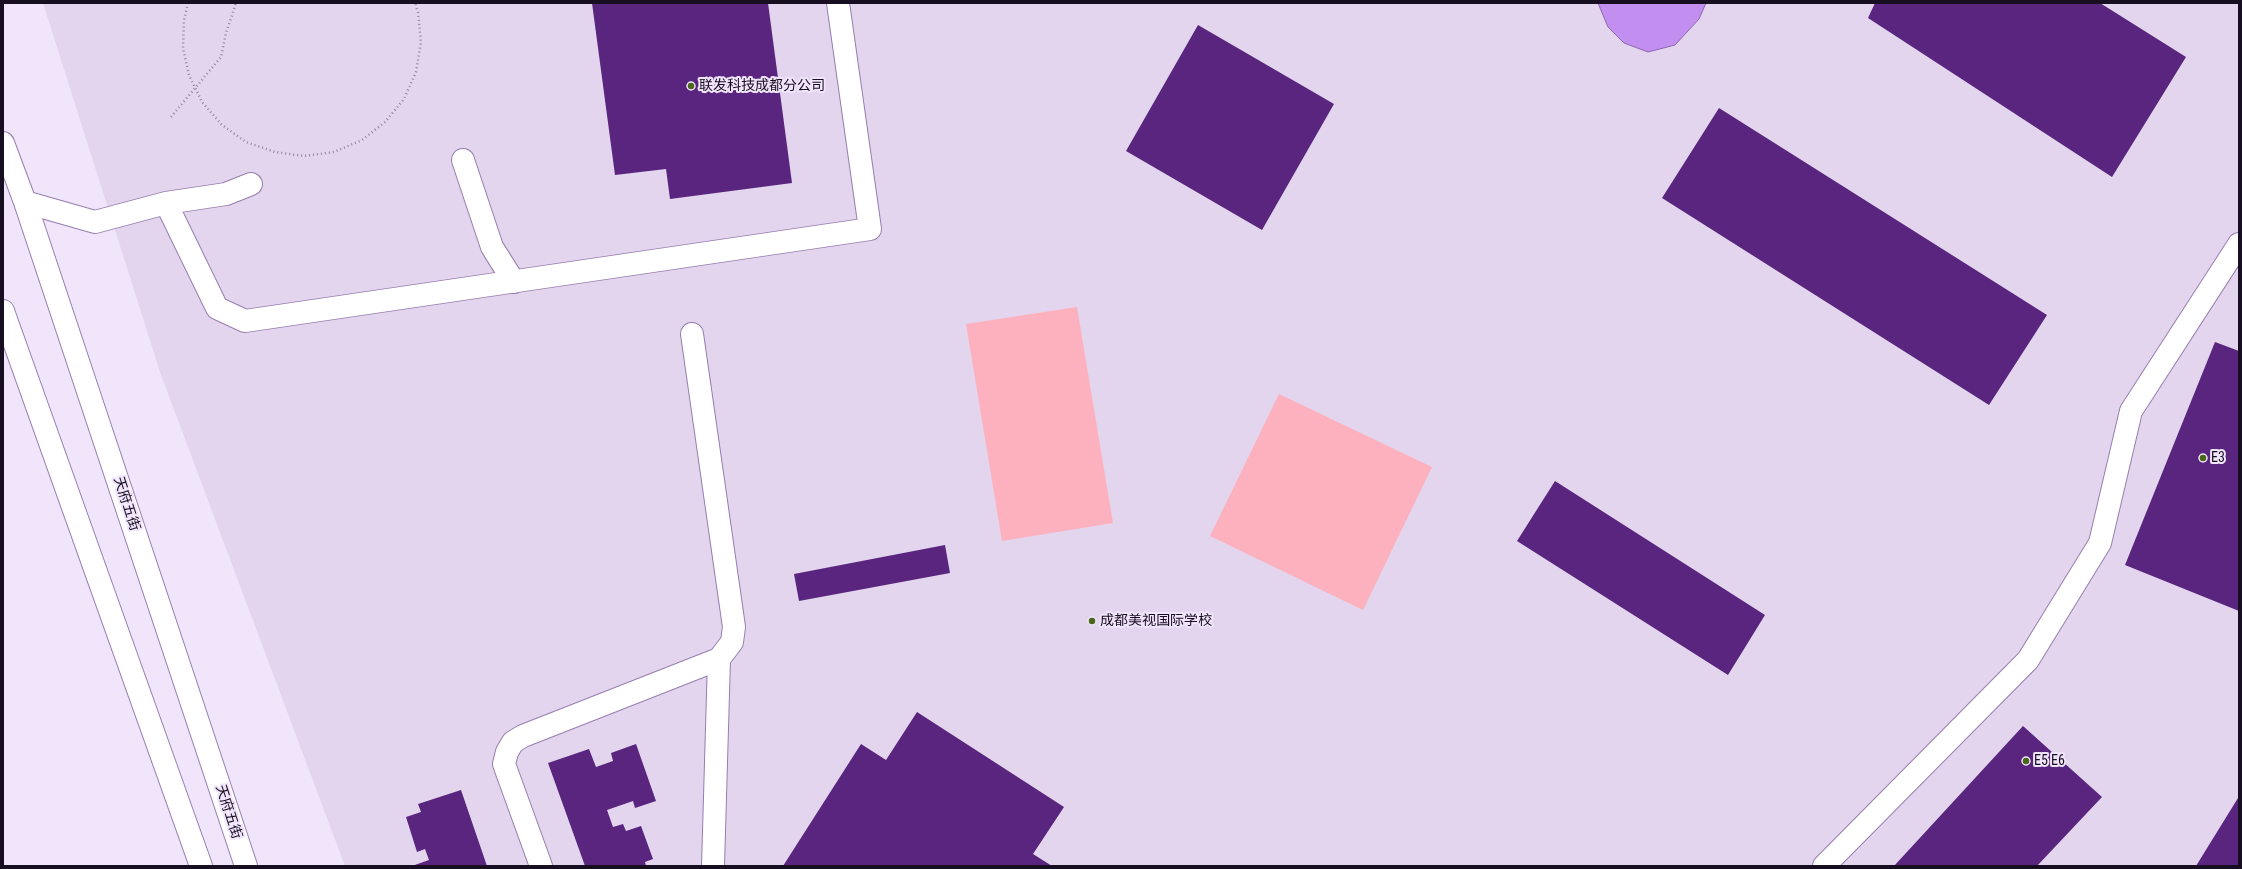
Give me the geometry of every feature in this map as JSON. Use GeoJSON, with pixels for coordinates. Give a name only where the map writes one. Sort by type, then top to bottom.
{"type":"FeatureCollection","features":[{"type":"Feature","properties":{"kind":"street"},"geometry":{"type":"LineString","coordinates":[[166,203],[217,308],[245,321],[870,229],[838,3]]}},
{"type":"Feature","properties":{"kind":"street","name":"天府五街"},"geometry":{"type":"LineString","coordinates":[[3,143],[25,202],[246,866]]}},
{"type":"Feature","properties":{"kind":"street"},"geometry":{"type":"LineString","coordinates":[[463,160],[492,247],[514,282]]}},
{"type":"Feature","properties":{"kind":"street"},"geometry":{"type":"LineString","coordinates":[[25,202],[95,222],[166,203],[226,194],[251,184]]}},
{"type":"Feature","properties":{"kind":"street"},"geometry":{"type":"LineString","coordinates":[[1824,866],[2028,660],[2100,543],[2131,411],[2239,244]]}},
{"type":"Feature","properties":{"kind":"street"},"geometry":{"type":"LineString","coordinates":[[3,311],[201,866]]}},
{"type":"Feature","properties":{"kind":"street"},"geometry":{"type":"LineString","coordinates":[[541,866],[504,764],[507,752],[513,742],[523,736],[719,659],[732,642],[734,627],[692,334]]}},
{"type":"Feature","properties":{"kind":"street"},"geometry":{"type":"LineString","coordinates":[[713,866],[719,659]]}},
{"type":"Feature","properties":{"kind":"path"},"geometry":{"type":"LineString","coordinates":[[188,3],[184,20],[183,48],[189,75],[202,102],[222,125],[246,142],[274,152],[304,156],[334,152],[362,140],[385,122],[404,99],[416,72],[421,42],[418,12],[415,3]]}},
{"type":"Feature","properties":{"kind":"path"},"geometry":{"type":"LineString","coordinates":[[171,117],[221,57],[226,33],[236,3]]}},
{"type":"Feature","properties":{"kind":"shaded area","name":"成都美视国际学校"},"geometry":{"type":"Polygon","coordinates":[[[43,3],[2239,3],[2239,866],[345,866],[161,375],[43,3]]]}},
{"type":"Feature","properties":{"kind":"shaded area"},"geometry":{"type":"Polygon","coordinates":[[[1598,3],[1706,3],[1699,19],[1675,45],[1648,52],[1624,43],[1608,27],[1598,3]]]}},
{"type":"Feature","properties":{"kind":"shaded area"},"geometry":{"type":"Polygon","coordinates":[[[1077,307],[1113,523],[1002,541],[966,324],[1077,307]]]}},
{"type":"Feature","properties":{"kind":"shaded area"},"geometry":{"type":"Polygon","coordinates":[[[1279,394],[1432,467],[1363,610],[1210,536],[1279,394]]]}},
{"type":"Feature","properties":{"kind":"building","name":"联发科技成都分公司"},"geometry":{"type":"Polygon","coordinates":[[[592,3],[768,3],[792,183],[670,199],[666,169],[615,175],[592,3]]]}},
{"type":"Feature","properties":{"kind":"building"},"geometry":{"type":"Polygon","coordinates":[[[1875,3],[2100,3],[2186,57],[2112,177],[1868,18],[1875,3]]]}},
{"type":"Feature","properties":{"kind":"building"},"geometry":{"type":"Polygon","coordinates":[[[1198,25],[1334,104],[1262,230],[1126,151],[1198,25]]]}},
{"type":"Feature","properties":{"kind":"building"},"geometry":{"type":"Polygon","coordinates":[[[1719,108],[2047,315],[1989,405],[1662,198],[1719,108]]]}},
{"type":"Feature","properties":{"kind":"building","name":"E3"},"geometry":{"type":"Polygon","coordinates":[[[2215,342],[2239,351],[2239,611],[2125,565],[2215,342]]]}},
{"type":"Feature","properties":{"kind":"building"},"geometry":{"type":"Polygon","coordinates":[[[1555,481],[1765,615],[1728,675],[1517,541],[1555,481]]]}},
{"type":"Feature","properties":{"kind":"building"},"geometry":{"type":"Polygon","coordinates":[[[945,545],[950,573],[799,601],[794,574],[945,545]]]}},
{"type":"Feature","properties":{"kind":"building"},"geometry":{"type":"Polygon","coordinates":[[[917,712],[1064,807],[1033,854],[1052,866],[783,866],[861,744],[886,760],[917,712]]]}},
{"type":"Feature","properties":{"kind":"building","name":"E5 E6"},"geometry":{"type":"Polygon","coordinates":[[[2023,726],[2102,797],[2037,866],[1894,866],[2023,726]]]}},
{"type":"Feature","properties":{"kind":"building"},"geometry":{"type":"Polygon","coordinates":[[[636,744],[656,801],[635,808],[633,801],[607,810],[613,827],[623,824],[626,831],[641,826],[653,859],[645,862],[646,866],[585,866],[548,763],[589,749],[596,767],[613,761],[611,753],[636,744]]]}},
{"type":"Feature","properties":{"kind":"building"},"geometry":{"type":"Polygon","coordinates":[[[461,790],[487,866],[412,866],[429,860],[425,849],[417,852],[406,817],[421,812],[418,804],[461,790]]]}},
{"type":"Feature","properties":{"kind":"building"},"geometry":{"type":"Polygon","coordinates":[[[2238,798],[2239,866],[2196,866],[2238,798]]]}},
{"type":"Feature","properties":{"kind":"place","name":"联发科技成都分公司"},"geometry":{"type":"Point","coordinates":[691,86]}},
{"type":"Feature","properties":{"kind":"place","name":"E3"},"geometry":{"type":"Point","coordinates":[2203,458]}},
{"type":"Feature","properties":{"kind":"place","name":"成都美视国际学校"},"geometry":{"type":"Point","coordinates":[1092,621]}},
{"type":"Feature","properties":{"kind":"place","name":"E5 E6"},"geometry":{"type":"Point","coordinates":[2026,761]}}]}
